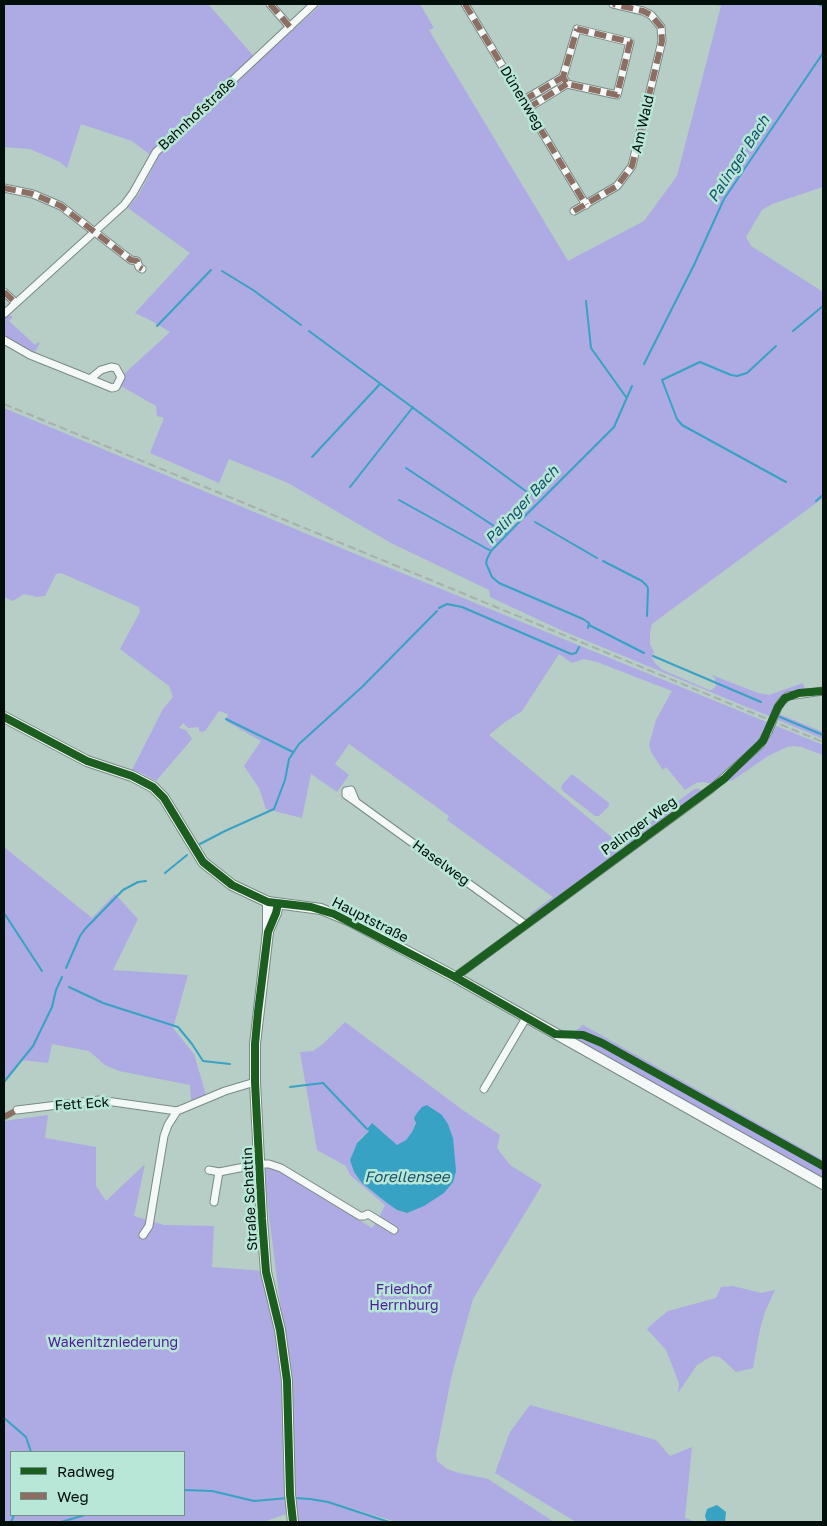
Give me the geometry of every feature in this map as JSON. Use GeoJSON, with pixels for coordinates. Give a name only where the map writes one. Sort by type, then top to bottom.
{"type":"FeatureCollection","features":[{"type":"Feature","properties":{"kind":"main road","name":"Hauptstraße"},"geometry":{"type":"LineString","coordinates":[[4,717],[87,761],[132,776],[153,787],[164,798],[197,854],[210,869],[226,881],[273,904],[311,907],[334,914],[455,977],[823,1184]]}},
{"type":"Feature","properties":{"kind":"main road","name":"Straße Schattin"},"geometry":{"type":"LineString","coordinates":[[273,904],[258,1012],[256,1082],[266,1272],[280,1330],[287,1381],[290,1498],[293,1522]]}},
{"type":"Feature","properties":{"kind":"street"},"geometry":{"type":"LineString","coordinates":[[270,4],[290,27]]}},
{"type":"Feature","properties":{"kind":"street","name":"Bahnhofstraße"},"geometry":{"type":"LineString","coordinates":[[4,314],[128,201],[156,152],[314,4]]}},
{"type":"Feature","properties":{"kind":"street","name":"Dünenweg"},"geometry":{"type":"LineString","coordinates":[[465,4],[586,205]]}},
{"type":"Feature","properties":{"kind":"street","name":"Am Wald"},"geometry":{"type":"LineString","coordinates":[[574,211],[617,186],[632,166],[662,41],[658,22],[650,15],[643,11],[613,4]]}},
{"type":"Feature","properties":{"kind":"street"},"geometry":{"type":"LineString","coordinates":[[524,100],[563,78],[577,29],[630,42],[617,95],[567,84],[563,78]]}},
{"type":"Feature","properties":{"kind":"street"},"geometry":{"type":"LineString","coordinates":[[528,108],[567,84]]}},
{"type":"Feature","properties":{"kind":"street"},"geometry":{"type":"LineString","coordinates":[[4,188],[26,192],[51,201],[70,212],[131,260],[137,261],[142,269]]}},
{"type":"Feature","properties":{"kind":"street"},"geometry":{"type":"LineString","coordinates":[[4,292],[16,303]]}},
{"type":"Feature","properties":{"kind":"street"},"geometry":{"type":"LineString","coordinates":[[4,340],[30,355],[112,388],[116,387],[121,377],[116,368],[111,367],[101,370],[90,379]]}},
{"type":"Feature","properties":{"kind":"street","name":"Palinger Weg"},"geometry":{"type":"LineString","coordinates":[[455,977],[712,789],[760,744],[768,732],[778,707],[788,696],[823,691]]}},
{"type":"Feature","properties":{"kind":"street","name":"Haselweg"},"geometry":{"type":"LineString","coordinates":[[356,802],[526,925]]}},
{"type":"Feature","properties":{"kind":"street"},"geometry":{"type":"LineString","coordinates":[[484,1089],[526,1018]]}},
{"type":"Feature","properties":{"kind":"street"},"geometry":{"type":"LineString","coordinates":[[143,1235],[149,1226],[164,1136],[168,1125],[177,1112],[225,1091],[256,1082]]}},
{"type":"Feature","properties":{"kind":"street","name":"Fett Eck"},"geometry":{"type":"LineString","coordinates":[[17,1110],[99,1100],[177,1112]]}},
{"type":"Feature","properties":{"kind":"street"},"geometry":{"type":"LineString","coordinates":[[209,1170],[219,1172],[269,1164],[281,1168],[360,1216],[368,1214],[394,1230]]}},
{"type":"Feature","properties":{"kind":"street"},"geometry":{"type":"LineString","coordinates":[[214,1202],[219,1172]]}},
{"type":"Feature","properties":{"kind":"green space"},"geometry":{"type":"Polygon","coordinates":[[[4,4],[208,4],[258,61],[322,4],[420,4],[434,28],[429,30],[568,261],[644,221],[677,176],[721,6],[712,4],[823,4],[823,187],[772,204],[762,210],[746,237],[751,246],[823,292],[823,498],[652,624],[650,633],[650,644],[654,652],[652,658],[656,664],[663,670],[709,690],[716,686],[712,675],[758,693],[769,695],[803,683],[805,689],[783,696],[778,700],[771,717],[563,631],[490,597],[489,590],[391,543],[288,483],[229,459],[219,483],[150,453],[164,418],[157,416],[156,406],[121,386],[124,374],[170,332],[135,313],[190,253],[128,208],[139,194],[157,160],[132,141],[81,124],[67,168],[60,162],[30,149],[4,147],[4,4]]]}},
{"type":"Feature","properties":{"kind":"green space"},"geometry":{"type":"Polygon","coordinates":[[[9,315],[13,317],[9,321],[35,345],[38,342],[40,343],[35,352],[4,338],[4,319],[9,315]]]}},
{"type":"Feature","properties":{"kind":"green space"},"geometry":{"type":"Polygon","coordinates":[[[4,408],[769,723],[765,731],[747,753],[713,784],[696,783],[685,790],[666,767],[663,770],[651,752],[649,745],[656,720],[672,691],[597,662],[584,659],[572,663],[559,654],[522,711],[489,735],[621,845],[618,848],[623,851],[532,916],[530,914],[553,897],[447,820],[449,816],[349,744],[335,764],[349,775],[337,792],[311,774],[302,818],[266,809],[259,788],[244,766],[261,741],[226,721],[228,714],[219,711],[205,731],[202,732],[199,731],[199,727],[188,728],[183,723],[179,728],[186,730],[192,739],[156,781],[132,770],[163,709],[173,697],[169,686],[120,649],[140,612],[139,607],[61,573],[56,574],[45,596],[37,597],[24,594],[13,601],[4,597],[4,408]]]}},
{"type":"Feature","properties":{"kind":"green space"},"geometry":{"type":"Polygon","coordinates":[[[779,714],[823,732],[823,739],[776,719],[779,714]]]}},
{"type":"Feature","properties":{"kind":"green space"},"geometry":{"type":"Polygon","coordinates":[[[774,725],[823,745],[823,755],[801,747],[787,747],[768,756],[733,780],[725,782],[765,744],[774,725]]]}},
{"type":"Feature","properties":{"kind":"green space"},"geometry":{"type":"Polygon","coordinates":[[[572,774],[609,803],[609,806],[599,816],[595,816],[561,788],[572,774]]]}},
{"type":"Feature","properties":{"kind":"green space"},"geometry":{"type":"Polygon","coordinates":[[[697,788],[703,791],[625,848],[623,843],[697,788]]]}},
{"type":"Feature","properties":{"kind":"green space"},"geometry":{"type":"Polygon","coordinates":[[[4,847],[92,918],[115,894],[138,919],[113,970],[188,975],[173,1028],[194,1054],[206,1095],[191,1102],[190,1085],[119,1071],[105,1065],[89,1051],[52,1044],[48,1063],[21,1060],[4,1082],[4,847]]]}},
{"type":"Feature","properties":{"kind":"green space","name":"Friedhof Herrnburg"},"geometry":{"type":"Polygon","coordinates":[[[345,1022],[464,1111],[500,1135],[497,1148],[510,1165],[542,1185],[473,1299],[452,1374],[436,1454],[437,1461],[447,1469],[488,1479],[554,1522],[397,1522],[329,1502],[389,1522],[296,1522],[290,1381],[264,1166],[280,1171],[372,1228],[385,1205],[350,1175],[346,1166],[317,1150],[300,1052],[313,1051],[323,1044],[345,1022]],[[442,1115],[416,1122],[406,1140],[397,1145],[369,1131],[357,1143],[350,1160],[354,1172],[362,1183],[387,1203],[397,1210],[407,1213],[453,1138],[448,1124],[442,1115]]]}},
{"type":"Feature","properties":{"kind":"green space"},"geometry":{"type":"Polygon","coordinates":[[[583,1025],[823,1160],[823,1178],[567,1037],[583,1025]]]}},
{"type":"Feature","properties":{"kind":"green space","name":"Wakenitzniederung"},"geometry":{"type":"Polygon","coordinates":[[[48,1115],[45,1138],[96,1147],[96,1186],[106,1201],[145,1164],[134,1216],[164,1225],[214,1226],[212,1267],[264,1271],[271,1296],[283,1381],[289,1513],[263,1522],[4,1522],[4,1121],[48,1115]]]}},
{"type":"Feature","properties":{"kind":"green space"},"geometry":{"type":"Polygon","coordinates":[[[733,1286],[761,1293],[775,1290],[760,1329],[753,1368],[736,1372],[720,1357],[712,1356],[697,1365],[678,1393],[679,1383],[666,1350],[647,1329],[668,1311],[716,1298],[721,1287],[733,1286]]]}},
{"type":"Feature","properties":{"kind":"green space"},"geometry":{"type":"Polygon","coordinates":[[[530,1405],[656,1440],[670,1456],[692,1447],[685,1518],[697,1522],[576,1522],[495,1473],[510,1432],[530,1405]]]}},
{"type":"Feature","properties":{"kind":"water","name":"Forellensee"},"geometry":{"type":"Polygon","coordinates":[[[427,1105],[442,1115],[448,1124],[453,1138],[456,1171],[453,1182],[444,1193],[424,1206],[407,1213],[397,1210],[362,1183],[354,1172],[350,1160],[357,1143],[369,1131],[367,1129],[372,1123],[397,1145],[406,1140],[412,1132],[416,1123],[414,1118],[422,1107],[427,1105]]]}},
{"type":"Feature","properties":{"kind":"water"},"geometry":{"type":"Polygon","coordinates":[[[717,1505],[726,1512],[725,1522],[707,1522],[705,1516],[707,1509],[717,1505]]]}},
{"type":"Feature","properties":{"kind":"waterway"},"geometry":{"type":"LineString","coordinates":[[818,4],[823,6]]}},
{"type":"Feature","properties":{"kind":"waterway","name":"Palinger Bach"},"geometry":{"type":"LineString","coordinates":[[644,364],[694,265],[724,199],[823,53]]}},
{"type":"Feature","properties":{"kind":"waterway"},"geometry":{"type":"LineString","coordinates":[[157,326],[211,270]]}},
{"type":"Feature","properties":{"kind":"waterway"},"geometry":{"type":"LineString","coordinates":[[222,271],[253,290],[301,325]]}},
{"type":"Feature","properties":{"kind":"waterway"},"geometry":{"type":"LineString","coordinates":[[586,301],[591,348],[626,397]]}},
{"type":"Feature","properties":{"kind":"waterway"},"geometry":{"type":"LineString","coordinates":[[793,331],[823,306]]}},
{"type":"Feature","properties":{"kind":"waterway"},"geometry":{"type":"LineString","coordinates":[[309,331],[531,495]]}},
{"type":"Feature","properties":{"kind":"waterway"},"geometry":{"type":"LineString","coordinates":[[776,346],[747,373],[737,376],[700,362],[662,380],[677,419],[682,425],[786,482]]}},
{"type":"Feature","properties":{"kind":"waterway"},"geometry":{"type":"LineString","coordinates":[[312,457],[380,384]]}},
{"type":"Feature","properties":{"kind":"waterway","name":"Palinger Bach"},"geometry":{"type":"LineString","coordinates":[[588,628],[589,623],[583,619],[499,583],[492,577],[486,563],[491,551],[614,427],[632,386]]}},
{"type":"Feature","properties":{"kind":"waterway"},"geometry":{"type":"LineString","coordinates":[[350,487],[413,407]]}},
{"type":"Feature","properties":{"kind":"waterway"},"geometry":{"type":"LineString","coordinates":[[406,468],[506,534]]}},
{"type":"Feature","properties":{"kind":"waterway"},"geometry":{"type":"LineString","coordinates":[[816,501],[823,495]]}},
{"type":"Feature","properties":{"kind":"waterway"},"geometry":{"type":"LineString","coordinates":[[399,500],[491,551]]}},
{"type":"Feature","properties":{"kind":"waterway"},"geometry":{"type":"LineString","coordinates":[[535,522],[597,558]]}},
{"type":"Feature","properties":{"kind":"waterway"},"geometry":{"type":"LineString","coordinates":[[603,561],[642,581],[647,586],[647,616]]}},
{"type":"Feature","properties":{"kind":"waterway"},"geometry":{"type":"LineString","coordinates":[[439,608],[447,604],[462,607],[571,654],[576,653],[579,647]]}},
{"type":"Feature","properties":{"kind":"waterway","name":"Palinger Bach"},"geometry":{"type":"LineString","coordinates":[[198,845],[274,809],[285,780],[289,759],[299,744],[362,687],[437,611]]}},
{"type":"Feature","properties":{"kind":"waterway"},"geometry":{"type":"LineString","coordinates":[[589,625],[644,653]]}},
{"type":"Feature","properties":{"kind":"waterway"},"geometry":{"type":"LineString","coordinates":[[653,656],[761,702]]}},
{"type":"Feature","properties":{"kind":"waterway"},"geometry":{"type":"LineString","coordinates":[[780,717],[823,735]]}},
{"type":"Feature","properties":{"kind":"waterway"},"geometry":{"type":"LineString","coordinates":[[226,719],[293,752]]}},
{"type":"Feature","properties":{"kind":"waterway","name":"Palinger Bach"},"geometry":{"type":"LineString","coordinates":[[165,873],[187,855]]}},
{"type":"Feature","properties":{"kind":"waterway","name":"Palinger Bach"},"geometry":{"type":"LineString","coordinates":[[66,968],[85,929],[123,890],[138,882],[146,881]]}},
{"type":"Feature","properties":{"kind":"waterway"},"geometry":{"type":"LineString","coordinates":[[4,913],[42,971]]}},
{"type":"Feature","properties":{"kind":"waterway","name":"Palinger Bach"},"geometry":{"type":"LineString","coordinates":[[4,1082],[33,1046],[52,1007],[56,990],[62,977]]}},
{"type":"Feature","properties":{"kind":"waterway"},"geometry":{"type":"LineString","coordinates":[[69,987],[103,1003],[178,1027],[203,1061],[230,1064]]}},
{"type":"Feature","properties":{"kind":"waterway"},"geometry":{"type":"LineString","coordinates":[[290,1087],[323,1083],[367,1129]]}},
{"type":"Feature","properties":{"kind":"waterway","name":"Palinger Bach"},"geometry":{"type":"LineString","coordinates":[[4,1418],[26,1437],[31,1451]]}},
{"type":"Feature","properties":{"kind":"waterway"},"geometry":{"type":"LineString","coordinates":[[185,1490],[212,1491],[254,1501],[288,1498]]}},
{"type":"Feature","properties":{"kind":"waterway"},"geometry":{"type":"LineString","coordinates":[[295,1498],[328,1502],[389,1522]]}},
{"type":"Feature","properties":{"kind":"waterway","name":"Palinger Bach"},"geometry":{"type":"LineString","coordinates":[[11,1522],[14,1516]]}},
{"type":"Feature","properties":{"kind":"waterway"},"geometry":{"type":"LineString","coordinates":[[61,1522],[82,1516]]}},
{"type":"Feature","properties":{"kind":"railway"},"geometry":{"type":"LineString","coordinates":[[4,404],[823,742]]}},
{"type":"Feature","properties":{"kind":"marked path"},"geometry":{"type":"LineString","coordinates":[[270,4],[290,27]]}},
{"type":"Feature","properties":{"kind":"marked path"},"geometry":{"type":"LineString","coordinates":[[465,4],[586,205]]}},
{"type":"Feature","properties":{"kind":"marked path"},"geometry":{"type":"LineString","coordinates":[[574,211],[617,186],[632,166],[662,41],[661,27],[651,15],[643,11],[613,4]]}},
{"type":"Feature","properties":{"kind":"marked path"},"geometry":{"type":"LineString","coordinates":[[577,29],[630,42],[617,95],[567,84],[563,77],[577,29]]}},
{"type":"Feature","properties":{"kind":"marked path"},"geometry":{"type":"LineString","coordinates":[[524,100],[563,77]]}},
{"type":"Feature","properties":{"kind":"marked path"},"geometry":{"type":"LineString","coordinates":[[528,108],[567,84]]}},
{"type":"Feature","properties":{"kind":"marked path"},"geometry":{"type":"LineString","coordinates":[[4,188],[33,194],[61,206],[131,260],[137,261],[142,269]]}},
{"type":"Feature","properties":{"kind":"marked path"},"geometry":{"type":"LineString","coordinates":[[4,292],[16,303]]}},
{"type":"Feature","properties":{"kind":"marked path"},"geometry":{"type":"LineString","coordinates":[[4,1117],[17,1110]]}},
{"type":"Feature","properties":{"kind":"cycle path"},"geometry":{"type":"LineString","coordinates":[[455,977],[724,779],[763,741],[778,707],[785,698],[799,693],[823,691]]}},
{"type":"Feature","properties":{"kind":"cycle path"},"geometry":{"type":"LineString","coordinates":[[4,717],[87,761],[132,776],[153,787],[164,798],[203,862],[232,885],[268,902],[311,907],[334,914],[455,977],[555,1034],[583,1035],[602,1043],[823,1166]]}},
{"type":"Feature","properties":{"kind":"cycle path"},"geometry":{"type":"LineString","coordinates":[[278,904],[268,932],[255,1044],[255,1082],[266,1272],[280,1330],[287,1381],[290,1494],[293,1522]]}}]}
